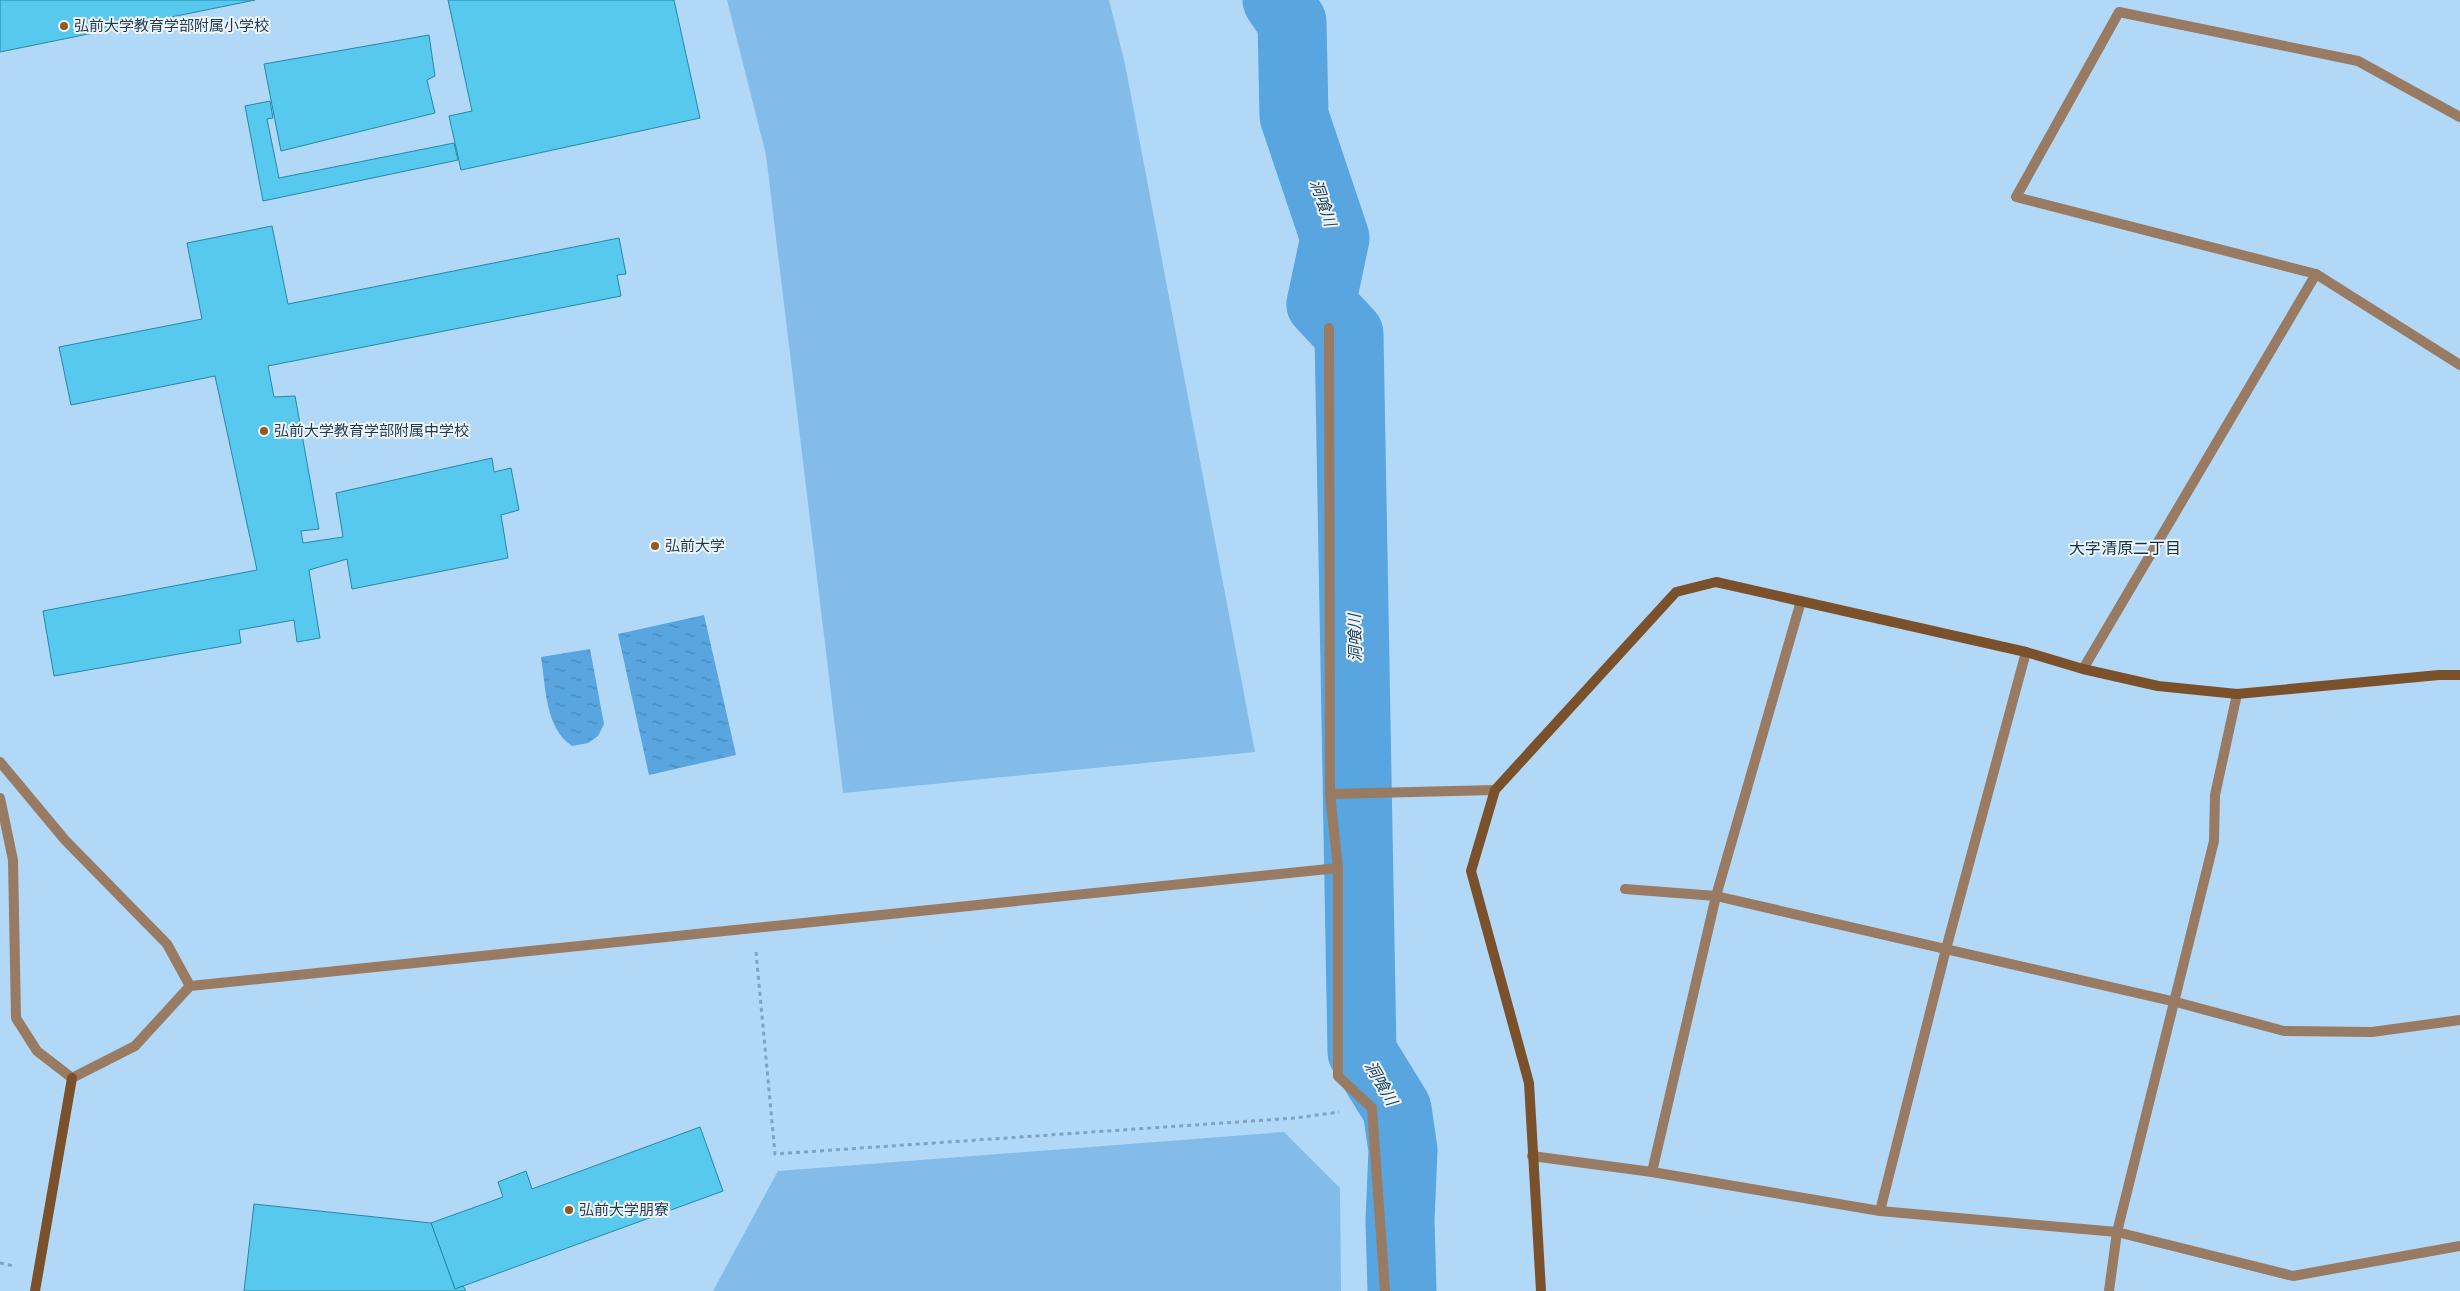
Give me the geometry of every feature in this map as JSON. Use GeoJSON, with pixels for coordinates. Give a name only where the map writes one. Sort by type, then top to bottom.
{"type":"FeatureCollection","features":[{"type":"Feature","properties":{"kind":"street"},"geometry":{"type":"LineString","coordinates":[[2460,117],[2358,61],[2119,12],[2016,197],[2316,274],[2460,365]]}},
{"type":"Feature","properties":{"kind":"street"},"geometry":{"type":"LineString","coordinates":[[2083,669],[2316,274]]}},
{"type":"Feature","properties":{"kind":"street"},"geometry":{"type":"LineString","coordinates":[[1329,328],[1330,794],[1338,868],[1338,1076],[1372,1108],[1385,1291]]}},
{"type":"Feature","properties":{"kind":"street"},"geometry":{"type":"LineString","coordinates":[[1541,1291],[1529,1083],[1471,871],[1495,790],[1676,592],[1716,582],[2026,652],[2083,669],[2158,686],[2237,694],[2440,674],[2460,675]]}},
{"type":"Feature","properties":{"kind":"street"},"geometry":{"type":"LineString","coordinates":[[1652,1172],[1716,896],[1801,601]]}},
{"type":"Feature","properties":{"kind":"street"},"geometry":{"type":"LineString","coordinates":[[1880,1211],[1946,948],[2026,652]]}},
{"type":"Feature","properties":{"kind":"street"},"geometry":{"type":"LineString","coordinates":[[2109,1291],[2117,1232],[2176,1002],[2214,841],[2215,795],[2237,694]]}},
{"type":"Feature","properties":{"kind":"street"},"geometry":{"type":"LineString","coordinates":[[0,762],[64,840],[167,944],[190,986]]}},
{"type":"Feature","properties":{"kind":"street"},"geometry":{"type":"LineString","coordinates":[[1330,794],[1495,790]]}},
{"type":"Feature","properties":{"kind":"street"},"geometry":{"type":"LineString","coordinates":[[0,798],[13,860],[16,1018],[37,1052],[72,1078]]}},
{"type":"Feature","properties":{"kind":"street"},"geometry":{"type":"LineString","coordinates":[[72,1078],[135,1046],[190,986],[754,930],[1338,868]]}},
{"type":"Feature","properties":{"kind":"street"},"geometry":{"type":"LineString","coordinates":[[1625,889],[1716,896],[2176,1002],[2284,1031],[2372,1032],[2460,1020]]}},
{"type":"Feature","properties":{"kind":"street"},"geometry":{"type":"LineString","coordinates":[[35,1291],[72,1078]]}},
{"type":"Feature","properties":{"kind":"street"},"geometry":{"type":"LineString","coordinates":[[1532,1156],[1652,1172],[1880,1211],[2117,1232],[2293,1276],[2460,1246]]}},
{"type":"Feature","properties":{"kind":"path"},"geometry":{"type":"LineString","coordinates":[[754,930],[775,1154],[1295,1118],[1372,1108]]}},
{"type":"Feature","properties":{"kind":"shaded area"},"geometry":{"type":"Polygon","coordinates":[[[727,0],[1109,0],[1125,64],[1255,752],[843,793],[766,155],[727,0]]]}},
{"type":"Feature","properties":{"kind":"shaded area"},"geometry":{"type":"Polygon","coordinates":[[[1284,1132],[1340,1188],[1341,1291],[713,1291],[778,1171],[1284,1132]]]}},
{"type":"Feature","properties":{"kind":"water"},"geometry":{"type":"Polygon","coordinates":[[[704,615],[736,755],[649,775],[618,634],[704,615]]]}},
{"type":"Feature","properties":{"kind":"water"},"geometry":{"type":"Polygon","coordinates":[[[590,649],[604,724],[598,736],[588,743],[572,746],[556,729],[552,718],[548,706],[541,657],[590,649]]]}},
{"type":"Feature","properties":{"kind":"building","name":"弘前大学教育学部附属小学校"},"geometry":{"type":"Polygon","coordinates":[[[0,0],[255,0],[0,52],[0,0]]]}},
{"type":"Feature","properties":{"kind":"building"},"geometry":{"type":"Polygon","coordinates":[[[448,0],[674,0],[700,118],[461,170],[449,116],[472,111],[448,0]]]}},
{"type":"Feature","properties":{"kind":"building"},"geometry":{"type":"Polygon","coordinates":[[[429,35],[435,76],[427,80],[435,113],[281,151],[264,64],[429,35]]]}},
{"type":"Feature","properties":{"kind":"building"},"geometry":{"type":"Polygon","coordinates":[[[270,101],[273,118],[267,119],[279,178],[454,143],[458,160],[263,201],[245,106],[270,101]]]}},
{"type":"Feature","properties":{"kind":"building","name":"弘前大学教育学部附属中学校"},"geometry":{"type":"Polygon","coordinates":[[[272,226],[288,304],[619,238],[626,274],[617,275],[621,296],[268,366],[274,397],[295,396],[319,529],[301,531],[303,543],[343,537],[336,493],[492,458],[494,472],[511,468],[519,510],[501,515],[508,558],[352,589],[347,559],[309,570],[320,638],[297,642],[294,620],[239,630],[241,643],[54,676],[43,611],[257,570],[215,376],[71,405],[59,347],[202,319],[187,243],[272,226]]]}},
{"type":"Feature","properties":{"kind":"building","name":"弘前大学朋寮"},"geometry":{"type":"Polygon","coordinates":[[[700,1127],[723,1191],[455,1289],[431,1223],[503,1197],[498,1182],[526,1171],[532,1189],[700,1127]]]}},
{"type":"Feature","properties":{"kind":"building"},"geometry":{"type":"Polygon","coordinates":[[[254,1204],[431,1223],[455,1289],[463,1286],[466,1291],[244,1291],[254,1204]]]}},
{"type":"Feature","properties":{"kind":"waterway","name":"洞喰川"},"geometry":{"type":"LineString","coordinates":[[1277,0],[1292,22],[1294,116],[1335,238],[1321,304],[1349,334],[1362,1052],[1397,1109],[1403,1150],[1400,1221],[1402,1291]]}},
{"type":"Feature","properties":{"kind":"place","name":"弘前大学教育学部附属小学校"},"geometry":{"type":"Point","coordinates":[64,26]}},
{"type":"Feature","properties":{"kind":"place","name":"弘前大学教育学部附属中学校"},"geometry":{"type":"Point","coordinates":[264,431]}},
{"type":"Feature","properties":{"kind":"place","name":"弘前大学"},"geometry":{"type":"Point","coordinates":[655,546]}},
{"type":"Feature","properties":{"kind":"place","name":"弘前大学朋寮"},"geometry":{"type":"Point","coordinates":[569,1210]}},
{"type":"Feature","properties":{"kind":"district","name":"大字清原二丁目"},"geometry":{"type":"Point","coordinates":[2125,548]}}]}
